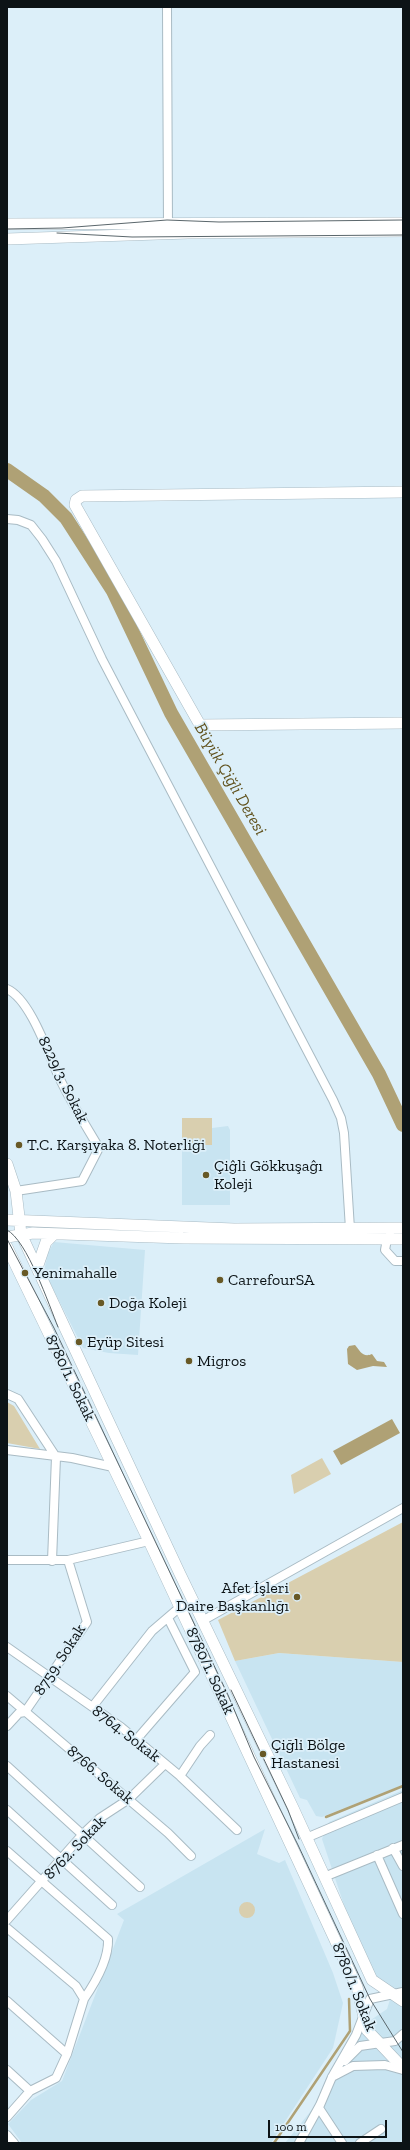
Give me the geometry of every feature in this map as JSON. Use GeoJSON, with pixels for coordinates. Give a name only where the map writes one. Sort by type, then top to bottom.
{"type":"FeatureCollection","features":[{"type":"Feature","properties":{"kind":"street"},"geometry":{"type":"LineString","coordinates":[[167,7],[168,229]]}},
{"type":"Feature","properties":{"kind":"street"},"geometry":{"type":"LineString","coordinates":[[7,239],[168,229],[403,223]]}},
{"type":"Feature","properties":{"kind":"street"},"geometry":{"type":"LineString","coordinates":[[7,224],[168,229],[403,231]]}},
{"type":"Feature","properties":{"kind":"street"},"geometry":{"type":"LineString","coordinates":[[403,492],[82,496],[76,500],[74,505],[200,725],[403,723]]}},
{"type":"Feature","properties":{"kind":"street"},"geometry":{"type":"LineString","coordinates":[[7,519],[18,520],[31,525],[56,561],[102,659],[333,1100],[341,1118],[344,1133],[350,1229]]}},
{"type":"Feature","properties":{"kind":"street","name":"8229/3. Sokak"},"geometry":{"type":"LineString","coordinates":[[7,989],[12,991],[28,1011],[40,1033],[58,1076],[99,1148],[82,1181],[16,1191]]}},
{"type":"Feature","properties":{"kind":"street","name":"8780/1. Sokak"},"geometry":{"type":"LineString","coordinates":[[7,1164],[9,1174],[16,1191],[13,1220],[202,1620],[283,1787],[372,1980],[399,1993],[403,2001]]}},
{"type":"Feature","properties":{"kind":"street"},"geometry":{"type":"LineString","coordinates":[[13,1220],[234,1229],[399,1228]]}},
{"type":"Feature","properties":{"kind":"street"},"geometry":{"type":"LineString","coordinates":[[399,1228],[387,1239],[385,1250],[395,1261],[403,1261]]}},
{"type":"Feature","properties":{"kind":"street"},"geometry":{"type":"LineString","coordinates":[[7,1237],[20,1234],[54,1234],[84,1236],[403,1239]]}},
{"type":"Feature","properties":{"kind":"street"},"geometry":{"type":"LineString","coordinates":[[37,1268],[46,1242],[54,1234]]}},
{"type":"Feature","properties":{"kind":"street","name":"8780/1. Sokak"},"geometry":{"type":"LineString","coordinates":[[7,1247],[149,1541],[357,1987],[367,2030],[403,2069]]}},
{"type":"Feature","properties":{"kind":"street"},"geometry":{"type":"LineString","coordinates":[[7,1394],[18,1399],[56,1457],[52,1561]]}},
{"type":"Feature","properties":{"kind":"street"},"geometry":{"type":"LineString","coordinates":[[7,1450],[72,1458],[113,1467]]}},
{"type":"Feature","properties":{"kind":"street"},"geometry":{"type":"LineString","coordinates":[[202,1620],[403,1508]]}},
{"type":"Feature","properties":{"kind":"street"},"geometry":{"type":"LineString","coordinates":[[7,1560],[68,1560],[149,1541]]}},
{"type":"Feature","properties":{"kind":"street","name":"8759. Sokak"},"geometry":{"type":"LineString","coordinates":[[7,1726],[19,1713],[26,1712],[87,1622],[68,1560]]}},
{"type":"Feature","properties":{"kind":"street"},"geometry":{"type":"LineString","coordinates":[[93,1706],[152,1631],[180,1607]]}},
{"type":"Feature","properties":{"kind":"street"},"geometry":{"type":"LineString","coordinates":[[136,1740],[195,1672],[168,1618]]}},
{"type":"Feature","properties":{"kind":"street","name":"8764. Sokak"},"geometry":{"type":"LineString","coordinates":[[7,1647],[49,1678],[93,1706],[136,1740],[180,1776],[237,1830]]}},
{"type":"Feature","properties":{"kind":"street","name":"8766. Sokak"},"geometry":{"type":"LineString","coordinates":[[7,1696],[129,1799],[168,1833],[191,1856]]}},
{"type":"Feature","properties":{"kind":"street"},"geometry":{"type":"LineString","coordinates":[[180,1776],[200,1746],[210,1735]]}},
{"type":"Feature","properties":{"kind":"street","name":"8762. Sokak"},"geometry":{"type":"LineString","coordinates":[[7,1920],[83,1834],[100,1818],[129,1799],[165,1764]]}},
{"type":"Feature","properties":{"kind":"street"},"geometry":{"type":"LineString","coordinates":[[7,1766],[140,1887]]}},
{"type":"Feature","properties":{"kind":"street"},"geometry":{"type":"LineString","coordinates":[[286,1837],[304,1834],[403,1797]]}},
{"type":"Feature","properties":{"kind":"street"},"geometry":{"type":"LineString","coordinates":[[7,1810],[112,1905]]}},
{"type":"Feature","properties":{"kind":"street"},"geometry":{"type":"LineString","coordinates":[[324,1877],[403,1844]]}},
{"type":"Feature","properties":{"kind":"street"},"geometry":{"type":"LineString","coordinates":[[393,1848],[403,1866]]}},
{"type":"Feature","properties":{"kind":"street"},"geometry":{"type":"LineString","coordinates":[[7,1851],[108,1939],[108,1949],[92,1989],[84,1999],[67,2054],[56,2078],[30,2092],[7,2117]]}},
{"type":"Feature","properties":{"kind":"street"},"geometry":{"type":"LineString","coordinates":[[378,1855],[403,1914]]}},
{"type":"Feature","properties":{"kind":"street"},"geometry":{"type":"LineString","coordinates":[[7,1928],[76,1986],[84,1999]]}},
{"type":"Feature","properties":{"kind":"street"},"geometry":{"type":"LineString","coordinates":[[299,2143],[319,2108],[332,2077],[356,2035],[370,1999],[399,1993]]}},
{"type":"Feature","properties":{"kind":"street"},"geometry":{"type":"LineString","coordinates":[[7,2001],[67,2054]]}},
{"type":"Feature","properties":{"kind":"street"},"geometry":{"type":"LineString","coordinates":[[332,2077],[360,2046],[395,2041],[403,2034]]}},
{"type":"Feature","properties":{"kind":"street"},"geometry":{"type":"LineString","coordinates":[[332,2077],[353,2066],[385,2065],[403,2069]]}},
{"type":"Feature","properties":{"kind":"street"},"geometry":{"type":"LineString","coordinates":[[7,2070],[30,2092]]}},
{"type":"Feature","properties":{"kind":"street"},"geometry":{"type":"LineString","coordinates":[[319,2108],[342,2143]]}},
{"type":"Feature","properties":{"kind":"street"},"geometry":{"type":"LineString","coordinates":[[360,2143],[381,2128]]}},
{"type":"Feature","properties":{"kind":"street"},"geometry":{"type":"LineString","coordinates":[[7,2135],[14,2143]]}},
{"type":"Feature","properties":{"kind":"shaded area","name":"Çiĝli Gökkuşaĝı Koleji"},"geometry":{"type":"Polygon","coordinates":[[[182,1118],[212,1118],[212,1128],[228,1126],[230,1130],[230,1205],[182,1205],[182,1118]]]}},
{"type":"Feature","properties":{"kind":"shaded area"},"geometry":{"type":"Polygon","coordinates":[[[182,1118],[212,1118],[212,1145],[182,1145],[182,1118]]]}},
{"type":"Feature","properties":{"kind":"shaded area","name":"Doğa Koleji"},"geometry":{"type":"Polygon","coordinates":[[[54,1242],[145,1250],[138,1355],[109,1353],[83,1348],[44,1271],[48,1253],[54,1242]]]}},
{"type":"Feature","properties":{"kind":"shaded area"},"geometry":{"type":"Polygon","coordinates":[[[355,1345],[362,1353],[366,1355],[372,1354],[377,1361],[384,1362],[387,1367],[373,1366],[357,1370],[348,1364],[347,1349],[349,1346],[355,1345]]]}},
{"type":"Feature","properties":{"kind":"shaded area"},"geometry":{"type":"Polygon","coordinates":[[[7,1402],[14,1406],[40,1449],[7,1443],[7,1402]]]}},
{"type":"Feature","properties":{"kind":"shaded area"},"geometry":{"type":"Polygon","coordinates":[[[392,1419],[400,1433],[341,1465],[333,1451],[392,1419]]]}},
{"type":"Feature","properties":{"kind":"shaded area"},"geometry":{"type":"Polygon","coordinates":[[[322,1458],[331,1474],[294,1494],[291,1475],[322,1458]]]}},
{"type":"Feature","properties":{"kind":"shaded area"},"geometry":{"type":"Polygon","coordinates":[[[403,1522],[403,1662],[279,1653],[235,1661],[218,1620],[403,1522]]]}},
{"type":"Feature","properties":{"kind":"shaded area"},"geometry":{"type":"Polygon","coordinates":[[[279,1653],[403,1662],[403,1785],[322,1817],[316,1816],[307,1800],[300,1798],[235,1661],[279,1653]]]}},
{"type":"Feature","properties":{"kind":"shaded area"},"geometry":{"type":"Polygon","coordinates":[[[403,1790],[403,2143],[285,2143],[327,2091],[365,2024],[387,2009],[392,1993],[371,1971],[348,1917],[322,1839],[329,1822],[403,1790]]]}},
{"type":"Feature","properties":{"kind":"shaded area"},"geometry":{"type":"Polygon","coordinates":[[[265,1829],[257,1854],[279,1863],[285,1860],[333,1973],[343,2003],[333,2048],[271,2143],[22,2143],[8,2124],[31,2100],[62,2081],[124,1920],[117,1914],[265,1829]]]}},
{"type":"Feature","properties":{"kind":"shaded area"},"geometry":{"type":"Polygon","coordinates":[[[247,1902],[253,1904],[255,1910],[253,1916],[247,1918],[241,1916],[239,1910],[241,1904],[247,1902]]]}},
{"type":"Feature","properties":{"kind":"waterway","name":"Büyük Çiğli Deresi"},"geometry":{"type":"LineString","coordinates":[[7,470],[44,496],[66,518],[113,591],[171,713],[379,1074],[403,1125]]}},
{"type":"Feature","properties":{"kind":"waterway"},"geometry":{"type":"LineString","coordinates":[[326,1817],[403,1786]]}},
{"type":"Feature","properties":{"kind":"waterway"},"geometry":{"type":"LineString","coordinates":[[274,2143],[350,2031],[349,1999]]}},
{"type":"Feature","properties":{"kind":"tram line"},"geometry":{"type":"LineString","coordinates":[[7,229],[62,228],[167,220],[219,222],[403,220]]}},
{"type":"Feature","properties":{"kind":"tram line"},"geometry":{"type":"LineString","coordinates":[[57,233],[132,237],[403,235]]}},
{"type":"Feature","properties":{"kind":"tram line"},"geometry":{"type":"LineString","coordinates":[[7,1230],[15,1236],[30,1259],[58,1327]]}},
{"type":"Feature","properties":{"kind":"tram line"},"geometry":{"type":"LineString","coordinates":[[7,1239],[54,1328],[228,1695],[254,1757],[298,1845],[370,1999],[403,2052]]}},
{"type":"Feature","properties":{"kind":"tram line"},"geometry":{"type":"LineString","coordinates":[[231,1690],[288,1810],[299,1839]]}},
{"type":"Feature","properties":{"kind":"place","name":"T.C. Karşıyaka 8. Noterliği"},"geometry":{"type":"Point","coordinates":[19,1145]}},
{"type":"Feature","properties":{"kind":"place","name":"Çiĝli Gökkuşaĝı Koleji"},"geometry":{"type":"Point","coordinates":[206,1175]}},
{"type":"Feature","properties":{"kind":"place","name":"Yenimahalle"},"geometry":{"type":"Point","coordinates":[25,1273]}},
{"type":"Feature","properties":{"kind":"place","name":"CarrefourSA"},"geometry":{"type":"Point","coordinates":[220,1280]}},
{"type":"Feature","properties":{"kind":"place","name":"Doğa Koleji"},"geometry":{"type":"Point","coordinates":[101,1303]}},
{"type":"Feature","properties":{"kind":"place","name":"Eyüp Sitesi"},"geometry":{"type":"Point","coordinates":[79,1342]}},
{"type":"Feature","properties":{"kind":"place","name":"Migros"},"geometry":{"type":"Point","coordinates":[189,1361]}},
{"type":"Feature","properties":{"kind":"place","name":"Afet İşleri Daire Başkanlığı"},"geometry":{"type":"Point","coordinates":[297,1597]}},
{"type":"Feature","properties":{"kind":"place","name":"Çiğli Bölge Hastanesi"},"geometry":{"type":"Point","coordinates":[263,1754]}}]}
